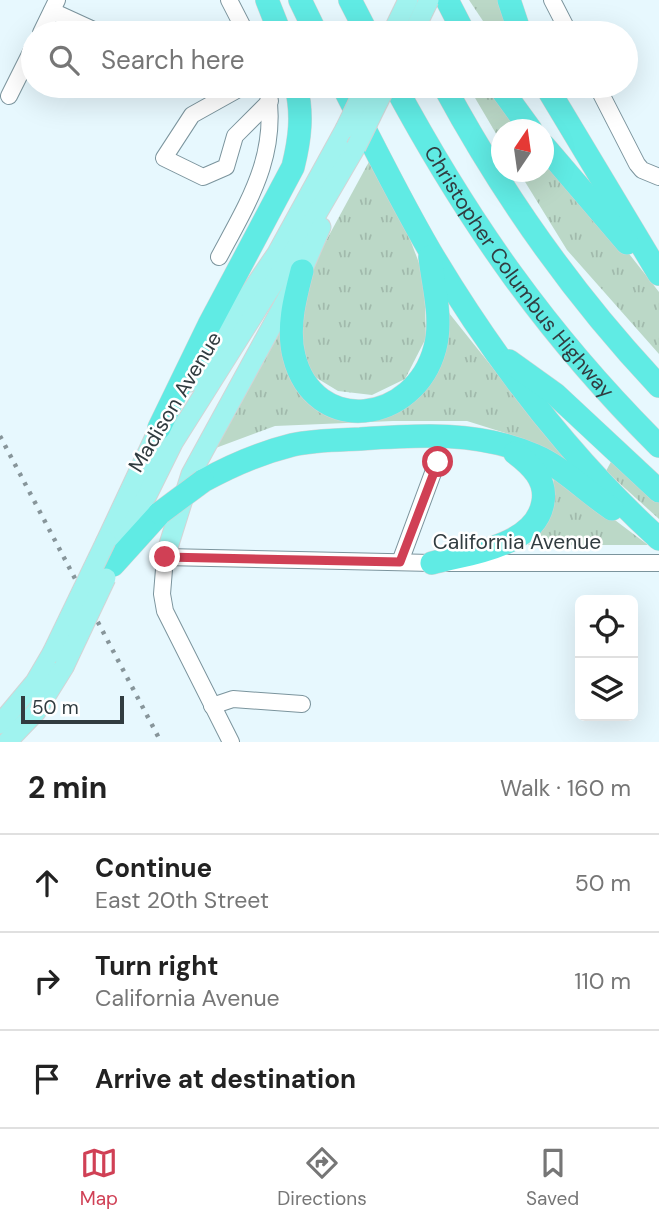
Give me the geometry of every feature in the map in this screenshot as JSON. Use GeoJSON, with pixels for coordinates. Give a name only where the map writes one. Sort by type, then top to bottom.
{"type":"FeatureCollection","features":[{"type":"Feature","properties":{"kind":"highway"},"geometry":{"type":"LineString","coordinates":[[267,0],[275,21]]}},
{"type":"Feature","properties":{"kind":"highway"},"geometry":{"type":"LineString","coordinates":[[350,0],[361,21]]}},
{"type":"Feature","properties":{"kind":"highway"},"geometry":{"type":"LineString","coordinates":[[397,0],[408,21]]}},
{"type":"Feature","properties":{"kind":"highway"},"geometry":{"type":"LineString","coordinates":[[447,0],[458,21]]}},
{"type":"Feature","properties":{"kind":"highway"},"geometry":{"type":"LineString","coordinates":[[509,0],[516,21]]}},
{"type":"Feature","properties":{"kind":"highway"},"geometry":{"type":"LineString","coordinates":[[300,4],[309,21]]}},
{"type":"Feature","properties":{"kind":"highway"},"geometry":{"type":"LineString","coordinates":[[159,428],[209,325],[293,167],[301,124],[298,98]]}},
{"type":"Feature","properties":{"kind":"highway"},"geometry":{"type":"LineString","coordinates":[[349,98],[430,250],[494,351],[569,448],[627,510],[659,539]]}},
{"type":"Feature","properties":{"kind":"highway","name":"Christopher Columbus Highway"},"geometry":{"type":"LineString","coordinates":[[402,98],[449,181],[503,265],[564,344],[659,446]]}},
{"type":"Feature","properties":{"kind":"highway","name":"Christopher Columbus Highway"},"geometry":{"type":"LineString","coordinates":[[451,98],[485,159],[544,248],[606,327],[659,386]]}},
{"type":"Feature","properties":{"kind":"highway"},"geometry":{"type":"LineString","coordinates":[[508,98],[523,119]]}},
{"type":"Feature","properties":{"kind":"highway"},"geometry":{"type":"LineString","coordinates":[[553,98],[659,274]]}},
{"type":"Feature","properties":{"kind":"highway"},"geometry":{"type":"LineString","coordinates":[[554,158],[659,280]]}},
{"type":"Feature","properties":{"kind":"highway"},"geometry":{"type":"LineString","coordinates":[[302,271],[293,305],[291,340],[294,357],[304,380],[317,397],[327,403],[371,411],[393,404],[403,397],[421,379],[431,359],[438,321],[430,250]]}},
{"type":"Feature","properties":{"kind":"highway"},"geometry":{"type":"LineString","coordinates":[[494,351],[555,394],[659,491]]}},
{"type":"Feature","properties":{"kind":"highway"},"geometry":{"type":"LineString","coordinates":[[109,572],[160,513],[203,481],[250,458],[295,444],[321,441],[436,435],[497,443],[548,462],[608,507],[659,539]]}},
{"type":"Feature","properties":{"kind":"highway"},"geometry":{"type":"LineString","coordinates":[[432,563],[510,541],[527,532],[536,522],[543,504],[544,492],[537,474],[528,463],[497,443]]}},
{"type":"Feature","properties":{"kind":"main road"},"geometry":{"type":"LineString","coordinates":[[398,21],[408,0]]}},
{"type":"Feature","properties":{"kind":"main road"},"geometry":{"type":"LineString","coordinates":[[419,21],[429,0]]}},
{"type":"Feature","properties":{"kind":"main road","name":"Madison Avenue"},"geometry":{"type":"LineString","coordinates":[[7,742],[36,712],[106,541],[159,428],[277,253],[360,98]]}},
{"type":"Feature","properties":{"kind":"main road","name":"Madison Avenue"},"geometry":{"type":"LineString","coordinates":[[0,724],[35,682],[58,660],[109,572],[173,443],[314,219],[356,147],[380,98]]}},
{"type":"Feature","properties":{"kind":"main road"},"geometry":{"type":"LineString","coordinates":[[165,557],[191,474],[302,271],[356,147]]}},
{"type":"Feature","properties":{"kind":"street"},"geometry":{"type":"LineString","coordinates":[[229,0],[240,21]]}},
{"type":"Feature","properties":{"kind":"street"},"geometry":{"type":"LineString","coordinates":[[552,0],[563,21]]}},
{"type":"Feature","properties":{"kind":"street"},"geometry":{"type":"LineString","coordinates":[[46,21],[54,5],[80,21]]}},
{"type":"Feature","properties":{"kind":"street"},"geometry":{"type":"LineString","coordinates":[[9,96],[21,72]]}},
{"type":"Feature","properties":{"kind":"street"},"geometry":{"type":"LineString","coordinates":[[222,98],[192,115],[164,158],[203,177],[226,167],[235,136],[264,98]]}},
{"type":"Feature","properties":{"kind":"street"},"geometry":{"type":"LineString","coordinates":[[219,257],[261,173],[269,140],[268,98]]}},
{"type":"Feature","properties":{"kind":"street"},"geometry":{"type":"LineString","coordinates":[[603,98],[637,164],[642,170],[659,177]]}},
{"type":"Feature","properties":{"kind":"street"},"geometry":{"type":"LineString","coordinates":[[400,562],[438,462]]}},
{"type":"Feature","properties":{"kind":"street"},"geometry":{"type":"LineString","coordinates":[[165,557],[162,594],[165,611],[231,742]]}},
{"type":"Feature","properties":{"kind":"street","name":"California Avenue"},"geometry":{"type":"LineString","coordinates":[[165,557],[432,563],[659,563]]}},
{"type":"Feature","properties":{"kind":"street"},"geometry":{"type":"LineString","coordinates":[[212,706],[233,699],[302,704]]}},
{"type":"Feature","properties":{"kind":"green space"},"geometry":{"type":"Polygon","coordinates":[[[469,0],[501,0],[509,21],[483,21],[469,0]]]}},
{"type":"Feature","properties":{"kind":"green space"},"geometry":{"type":"Polygon","coordinates":[[[475,98],[505,98],[520,119],[491,119],[491,125],[475,98]]]}},
{"type":"Feature","properties":{"kind":"green space"},"geometry":{"type":"Polygon","coordinates":[[[371,158],[395,200],[424,276],[426,338],[405,379],[372,395],[338,391],[310,374],[297,342],[308,274],[371,158]]]}},
{"type":"Feature","properties":{"kind":"green space"},"geometry":{"type":"Polygon","coordinates":[[[554,165],[659,292],[659,354],[567,250],[525,182],[554,182],[554,165]]]}},
{"type":"Feature","properties":{"kind":"green space"},"geometry":{"type":"Polygon","coordinates":[[[445,308],[572,467],[524,439],[467,421],[275,426],[213,449],[283,322],[301,389],[344,414],[417,394],[445,308]]]}},
{"type":"Feature","properties":{"kind":"green space"},"geometry":{"type":"Polygon","coordinates":[[[613,458],[659,497],[659,519],[606,471],[613,458]]]}},
{"type":"Feature","properties":{"kind":"green space"},"geometry":{"type":"Polygon","coordinates":[[[554,474],[648,545],[528,545],[546,522],[554,474]]]}},
{"type":"Feature","properties":{"kind":"railway"},"geometry":{"type":"LineString","coordinates":[[0,436],[161,742]]}},
{"type":"Feature","properties":{"kind":"route"},"geometry":{"type":"LineString","coordinates":[[165,557],[400,562],[438,462]]}}]}
